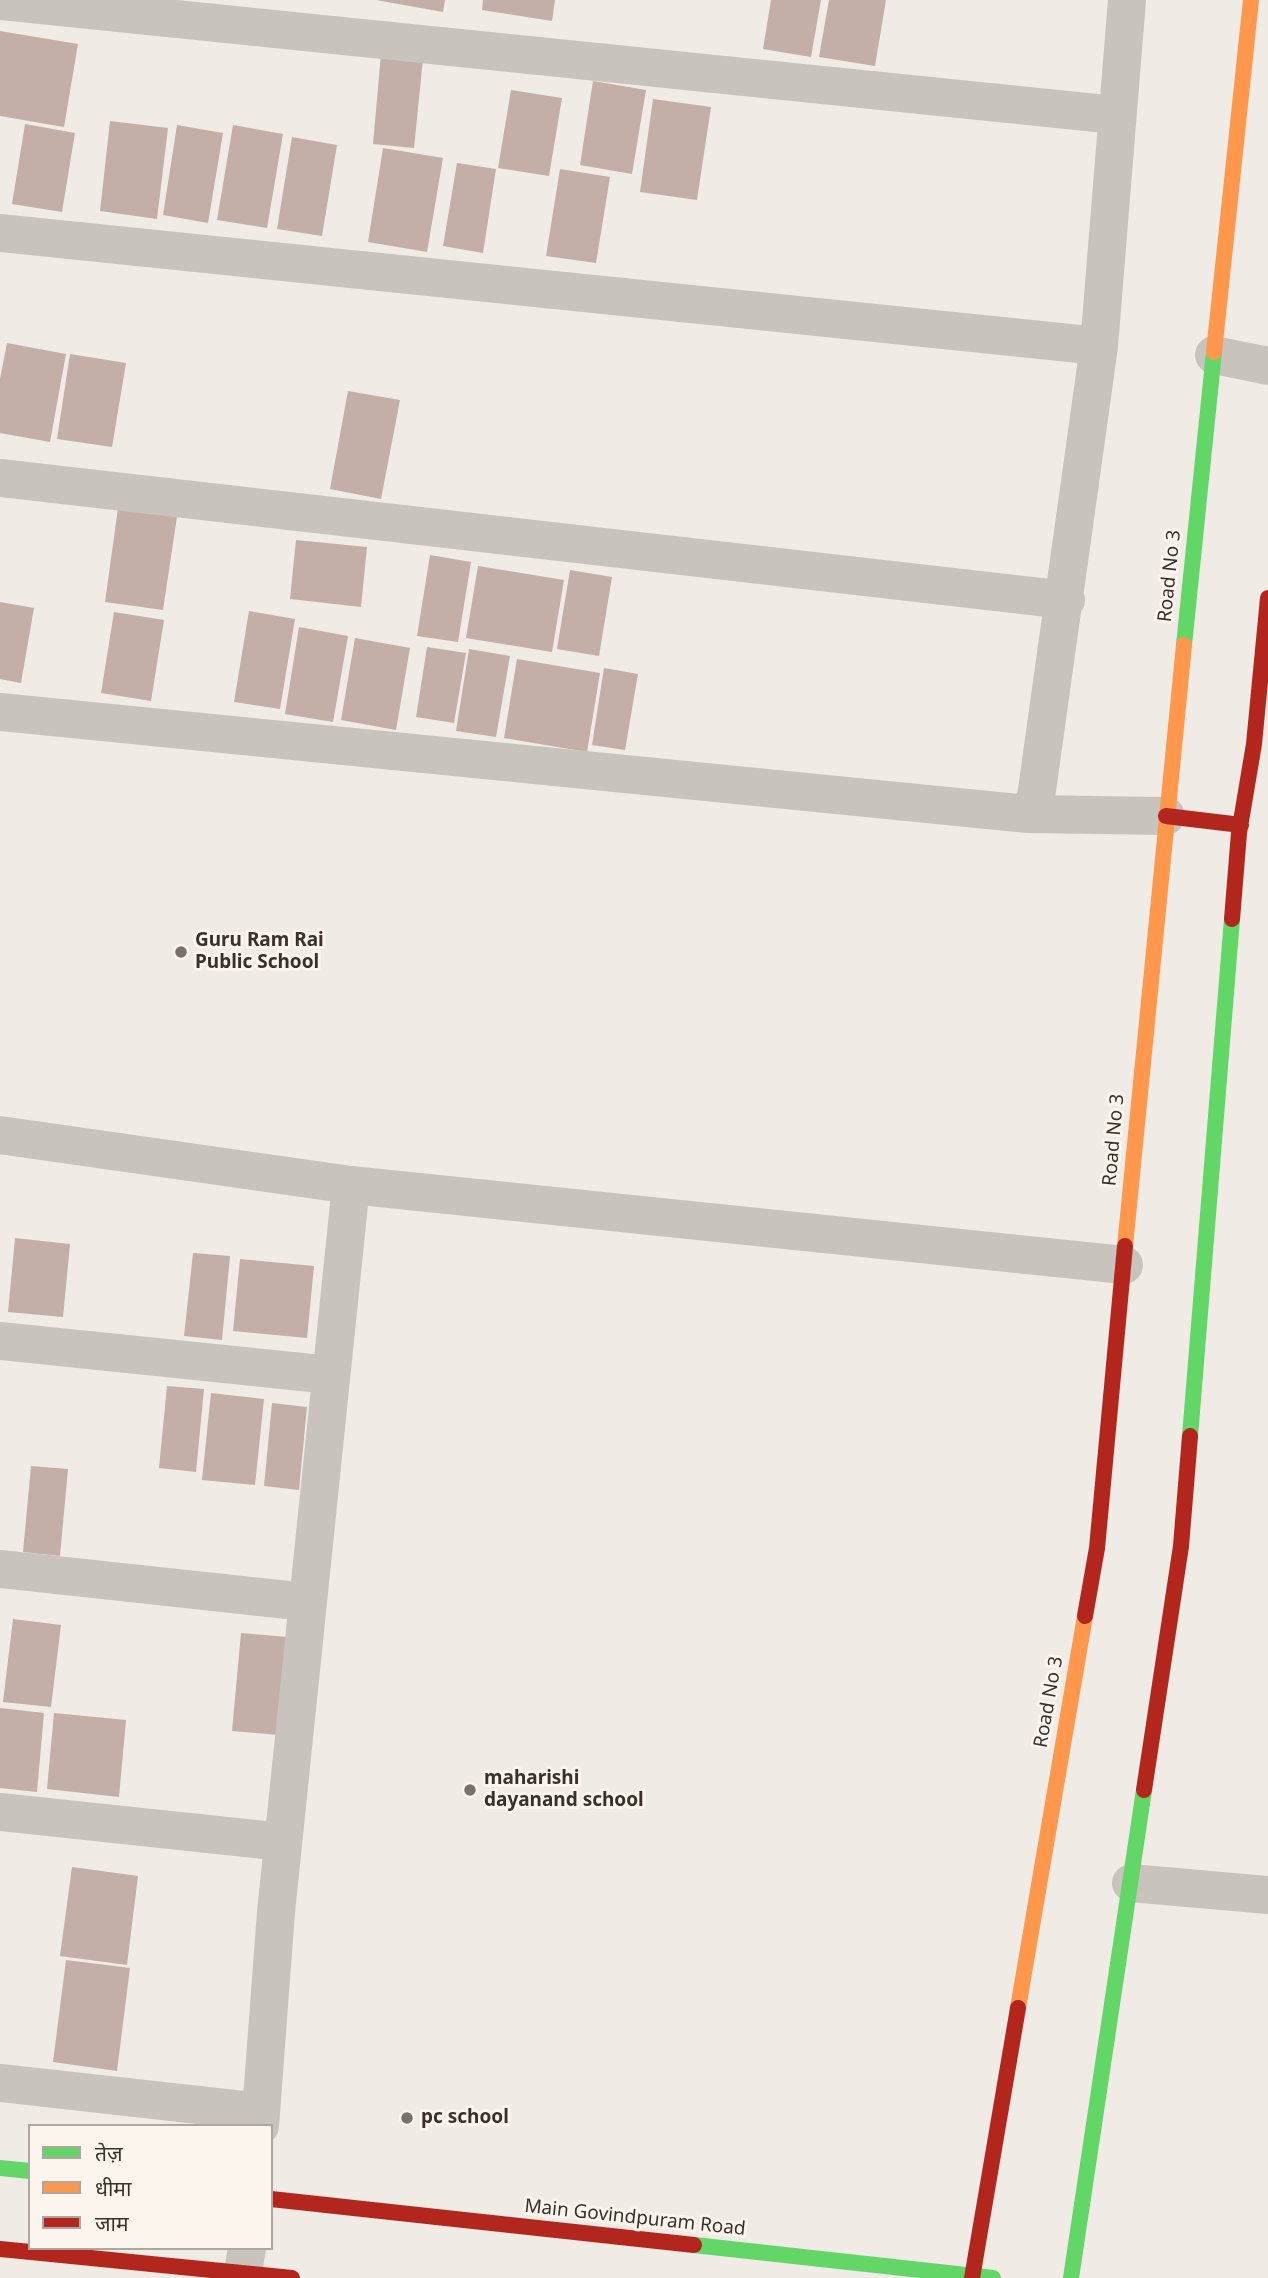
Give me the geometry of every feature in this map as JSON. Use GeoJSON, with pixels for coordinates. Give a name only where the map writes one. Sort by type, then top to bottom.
{"type":"FeatureCollection","features":[{"type":"Feature","properties":{"kind":"street"},"geometry":{"type":"LineString","coordinates":[[1028,814],[1037,797],[1099,346],[1127,0]]}},
{"type":"Feature","properties":{"kind":"street","name":"Road No 3"},"geometry":{"type":"LineString","coordinates":[[972,2277],[1097,1548],[1166,816],[1251,0]]}},
{"type":"Feature","properties":{"kind":"street"},"geometry":{"type":"LineString","coordinates":[[0,2],[1116,115]]}},
{"type":"Feature","properties":{"kind":"street"},"geometry":{"type":"LineString","coordinates":[[0,233],[1099,346]]}},
{"type":"Feature","properties":{"kind":"street"},"geometry":{"type":"LineString","coordinates":[[1214,355],[1268,366]]}},
{"type":"Feature","properties":{"kind":"street"},"geometry":{"type":"LineString","coordinates":[[0,478],[1066,600]]}},
{"type":"Feature","properties":{"kind":"street"},"geometry":{"type":"LineString","coordinates":[[1071,2278],[1181,1546],[1241,825],[1261,747],[1268,598]]}},
{"type":"Feature","properties":{"kind":"street"},"geometry":{"type":"LineString","coordinates":[[0,712],[1028,814],[1166,816],[1241,825]]}},
{"type":"Feature","properties":{"kind":"street"},"geometry":{"type":"LineString","coordinates":[[0,1135],[351,1185],[1124,1265]]}},
{"type":"Feature","properties":{"kind":"street"},"geometry":{"type":"LineString","coordinates":[[0,2083],[261,2119],[283,1842],[306,1602],[351,1185]]}},
{"type":"Feature","properties":{"kind":"street"},"geometry":{"type":"LineString","coordinates":[[0,1340],[331,1376]]}},
{"type":"Feature","properties":{"kind":"street"},"geometry":{"type":"LineString","coordinates":[[0,1569],[306,1602]]}},
{"type":"Feature","properties":{"kind":"street"},"geometry":{"type":"LineString","coordinates":[[0,1812],[283,1842]]}},
{"type":"Feature","properties":{"kind":"street"},"geometry":{"type":"LineString","coordinates":[[1131,1883],[1268,1895]]}},
{"type":"Feature","properties":{"kind":"street"},"geometry":{"type":"LineString","coordinates":[[0,2168],[28,2171]]}},
{"type":"Feature","properties":{"kind":"street","name":"Main Govindpuram Road"},"geometry":{"type":"LineString","coordinates":[[273,2199],[993,2278]]}},
{"type":"Feature","properties":{"kind":"street"},"geometry":{"type":"LineString","coordinates":[[0,2249],[244,2267],[292,2278]]}},
{"type":"Feature","properties":{"kind":"building"},"geometry":{"type":"Polygon","coordinates":[[[376,0],[445,0],[443,12],[376,0]]]}},
{"type":"Feature","properties":{"kind":"building"},"geometry":{"type":"Polygon","coordinates":[[[483,0],[555,0],[552,21],[482,10],[483,0]]]}},
{"type":"Feature","properties":{"kind":"building"},"geometry":{"type":"Polygon","coordinates":[[[771,0],[821,0],[811,57],[763,49],[771,0]]]}},
{"type":"Feature","properties":{"kind":"building"},"geometry":{"type":"Polygon","coordinates":[[[829,0],[886,0],[875,66],[819,57],[829,0]]]}},
{"type":"Feature","properties":{"kind":"building"},"geometry":{"type":"Polygon","coordinates":[[[0,31],[78,44],[64,127],[0,116],[0,31]]]}},
{"type":"Feature","properties":{"kind":"building"},"geometry":{"type":"Polygon","coordinates":[[[381,54],[423,59],[414,148],[373,144],[381,54]]]}},
{"type":"Feature","properties":{"kind":"building"},"geometry":{"type":"Polygon","coordinates":[[[593,81],[646,90],[632,174],[580,165],[593,81]]]}},
{"type":"Feature","properties":{"kind":"building"},"geometry":{"type":"Polygon","coordinates":[[[511,90],[562,98],[549,176],[498,168],[511,90]]]}},
{"type":"Feature","properties":{"kind":"building"},"geometry":{"type":"Polygon","coordinates":[[[653,99],[711,107],[697,200],[640,192],[653,99]]]}},
{"type":"Feature","properties":{"kind":"building"},"geometry":{"type":"Polygon","coordinates":[[[110,121],[168,128],[157,219],[100,211],[110,121]]]}},
{"type":"Feature","properties":{"kind":"building"},"geometry":{"type":"Polygon","coordinates":[[[25,124],[75,133],[62,212],[12,204],[25,124]]]}},
{"type":"Feature","properties":{"kind":"building"},"geometry":{"type":"Polygon","coordinates":[[[177,125],[223,133],[208,223],[163,215],[177,125]]]}},
{"type":"Feature","properties":{"kind":"building"},"geometry":{"type":"Polygon","coordinates":[[[233,125],[283,134],[267,228],[217,220],[233,125]]]}},
{"type":"Feature","properties":{"kind":"building"},"geometry":{"type":"Polygon","coordinates":[[[292,137],[337,145],[322,236],[277,229],[292,137]]]}},
{"type":"Feature","properties":{"kind":"building"},"geometry":{"type":"Polygon","coordinates":[[[383,148],[443,158],[427,252],[368,242],[383,148]]]}},
{"type":"Feature","properties":{"kind":"building"},"geometry":{"type":"Polygon","coordinates":[[[457,163],[496,169],[483,253],[443,246],[457,163]]]}},
{"type":"Feature","properties":{"kind":"building"},"geometry":{"type":"Polygon","coordinates":[[[560,169],[610,177],[596,263],[546,256],[560,169]]]}},
{"type":"Feature","properties":{"kind":"building"},"geometry":{"type":"Polygon","coordinates":[[[7,343],[66,354],[50,442],[0,433],[0,379],[7,343]]]}},
{"type":"Feature","properties":{"kind":"building"},"geometry":{"type":"Polygon","coordinates":[[[70,354],[126,363],[112,447],[57,439],[70,354]]]}},
{"type":"Feature","properties":{"kind":"building"},"geometry":{"type":"Polygon","coordinates":[[[348,391],[400,400],[381,499],[330,489],[348,391]]]}},
{"type":"Feature","properties":{"kind":"building"},"geometry":{"type":"Polygon","coordinates":[[[118,508],[177,517],[163,610],[105,602],[118,508]]]}},
{"type":"Feature","properties":{"kind":"building"},"geometry":{"type":"Polygon","coordinates":[[[296,540],[367,547],[361,607],[290,599],[296,540]]]}},
{"type":"Feature","properties":{"kind":"building"},"geometry":{"type":"Polygon","coordinates":[[[430,555],[471,562],[458,642],[417,636],[430,555]]]}},
{"type":"Feature","properties":{"kind":"building"},"geometry":{"type":"Polygon","coordinates":[[[478,566],[564,580],[552,652],[466,638],[478,566]]]}},
{"type":"Feature","properties":{"kind":"building"},"geometry":{"type":"Polygon","coordinates":[[[570,570],[612,577],[599,656],[557,649],[570,570]]]}},
{"type":"Feature","properties":{"kind":"building"},"geometry":{"type":"Polygon","coordinates":[[[0,602],[34,608],[21,683],[0,679],[0,602]]]}},
{"type":"Feature","properties":{"kind":"building"},"geometry":{"type":"Polygon","coordinates":[[[249,611],[295,619],[280,709],[234,702],[249,611]]]}},
{"type":"Feature","properties":{"kind":"building"},"geometry":{"type":"Polygon","coordinates":[[[114,612],[164,620],[151,701],[101,693],[114,612]]]}},
{"type":"Feature","properties":{"kind":"building"},"geometry":{"type":"Polygon","coordinates":[[[299,627],[348,636],[333,722],[285,714],[299,627]]]}},
{"type":"Feature","properties":{"kind":"building"},"geometry":{"type":"Polygon","coordinates":[[[355,638],[410,648],[396,730],[341,720],[355,638]]]}},
{"type":"Feature","properties":{"kind":"building"},"geometry":{"type":"Polygon","coordinates":[[[427,647],[466,653],[454,723],[416,717],[427,647]]]}},
{"type":"Feature","properties":{"kind":"building"},"geometry":{"type":"Polygon","coordinates":[[[469,649],[510,656],[496,737],[456,731],[469,649]]]}},
{"type":"Feature","properties":{"kind":"building"},"geometry":{"type":"Polygon","coordinates":[[[517,659],[600,673],[587,752],[504,738],[517,659]]]}},
{"type":"Feature","properties":{"kind":"building"},"geometry":{"type":"Polygon","coordinates":[[[604,668],[638,674],[625,750],[592,745],[604,668]]]}},
{"type":"Feature","properties":{"kind":"building"},"geometry":{"type":"Polygon","coordinates":[[[15,1238],[70,1244],[63,1317],[8,1312],[15,1238]]]}},
{"type":"Feature","properties":{"kind":"building"},"geometry":{"type":"Polygon","coordinates":[[[193,1253],[230,1256],[222,1340],[184,1336],[193,1253]]]}},
{"type":"Feature","properties":{"kind":"building"},"geometry":{"type":"Polygon","coordinates":[[[240,1259],[314,1266],[307,1338],[233,1331],[240,1259]]]}},
{"type":"Feature","properties":{"kind":"building"},"geometry":{"type":"Polygon","coordinates":[[[167,1386],[204,1389],[196,1472],[159,1468],[167,1386]]]}},
{"type":"Feature","properties":{"kind":"building"},"geometry":{"type":"Polygon","coordinates":[[[211,1393],[264,1399],[255,1485],[202,1480],[211,1393]]]}},
{"type":"Feature","properties":{"kind":"building"},"geometry":{"type":"Polygon","coordinates":[[[272,1403],[307,1407],[299,1490],[264,1486],[272,1403]]]}},
{"type":"Feature","properties":{"kind":"building"},"geometry":{"type":"Polygon","coordinates":[[[31,1466],[68,1469],[60,1556],[23,1552],[31,1466]]]}},
{"type":"Feature","properties":{"kind":"building"},"geometry":{"type":"Polygon","coordinates":[[[13,1619],[61,1625],[51,1707],[3,1702],[13,1619]]]}},
{"type":"Feature","properties":{"kind":"building"},"geometry":{"type":"Polygon","coordinates":[[[241,1633],[288,1637],[279,1735],[232,1731],[241,1633]]]}},
{"type":"Feature","properties":{"kind":"building"},"geometry":{"type":"Polygon","coordinates":[[[0,1708],[44,1713],[37,1792],[0,1788],[0,1708]]]}},
{"type":"Feature","properties":{"kind":"building"},"geometry":{"type":"Polygon","coordinates":[[[54,1713],[126,1720],[119,1797],[47,1789],[54,1713]]]}},
{"type":"Feature","properties":{"kind":"building"},"geometry":{"type":"Polygon","coordinates":[[[72,1867],[138,1876],[127,1965],[60,1956],[72,1867]]]}},
{"type":"Feature","properties":{"kind":"building"},"geometry":{"type":"Polygon","coordinates":[[[66,1960],[130,1968],[117,2071],[53,2062],[66,1960]]]}},
{"type":"Feature","properties":{"kind":"traffic: fast"},"geometry":{"type":"LineString","coordinates":[[1184,645],[1214,352]]}},
{"type":"Feature","properties":{"kind":"traffic: fast"},"geometry":{"type":"LineString","coordinates":[[1190,1436],[1232,919]]}},
{"type":"Feature","properties":{"kind":"traffic: fast"},"geometry":{"type":"LineString","coordinates":[[1071,2278],[1144,1790]]}},
{"type":"Feature","properties":{"kind":"traffic: fast"},"geometry":{"type":"LineString","coordinates":[[0,2168],[28,2171]]}},
{"type":"Feature","properties":{"kind":"traffic: fast"},"geometry":{"type":"LineString","coordinates":[[694,2245],[993,2278]]}},
{"type":"Feature","properties":{"kind":"traffic: slow"},"geometry":{"type":"LineString","coordinates":[[1214,352],[1251,0]]}},
{"type":"Feature","properties":{"kind":"traffic: slow"},"geometry":{"type":"LineString","coordinates":[[1125,1246],[1184,645]]}},
{"type":"Feature","properties":{"kind":"traffic: slow"},"geometry":{"type":"LineString","coordinates":[[1018,2008],[1085,1616]]}},
{"type":"Feature","properties":{"kind":"traffic: jam"},"geometry":{"type":"LineString","coordinates":[[1232,919],[1239,833],[1254,744],[1268,598]]}},
{"type":"Feature","properties":{"kind":"traffic: jam"},"geometry":{"type":"LineString","coordinates":[[1166,816],[1241,825]]}},
{"type":"Feature","properties":{"kind":"traffic: jam"},"geometry":{"type":"LineString","coordinates":[[1085,1616],[1097,1548],[1125,1246]]}},
{"type":"Feature","properties":{"kind":"traffic: jam"},"geometry":{"type":"LineString","coordinates":[[1144,1790],[1181,1546],[1190,1436]]}},
{"type":"Feature","properties":{"kind":"traffic: jam"},"geometry":{"type":"LineString","coordinates":[[972,2278],[1018,2008]]}},
{"type":"Feature","properties":{"kind":"traffic: jam"},"geometry":{"type":"LineString","coordinates":[[273,2199],[694,2245]]}},
{"type":"Feature","properties":{"kind":"traffic: jam"},"geometry":{"type":"LineString","coordinates":[[0,2249],[292,2278]]}},
{"type":"Feature","properties":{"kind":"place","name":"Guru Ram Rai Public School"},"geometry":{"type":"Point","coordinates":[181,952]}},
{"type":"Feature","properties":{"kind":"place","name":"maharishi dayanand school"},"geometry":{"type":"Point","coordinates":[470,1790]}},
{"type":"Feature","properties":{"kind":"place","name":"pc school"},"geometry":{"type":"Point","coordinates":[407,2118]}}]}
